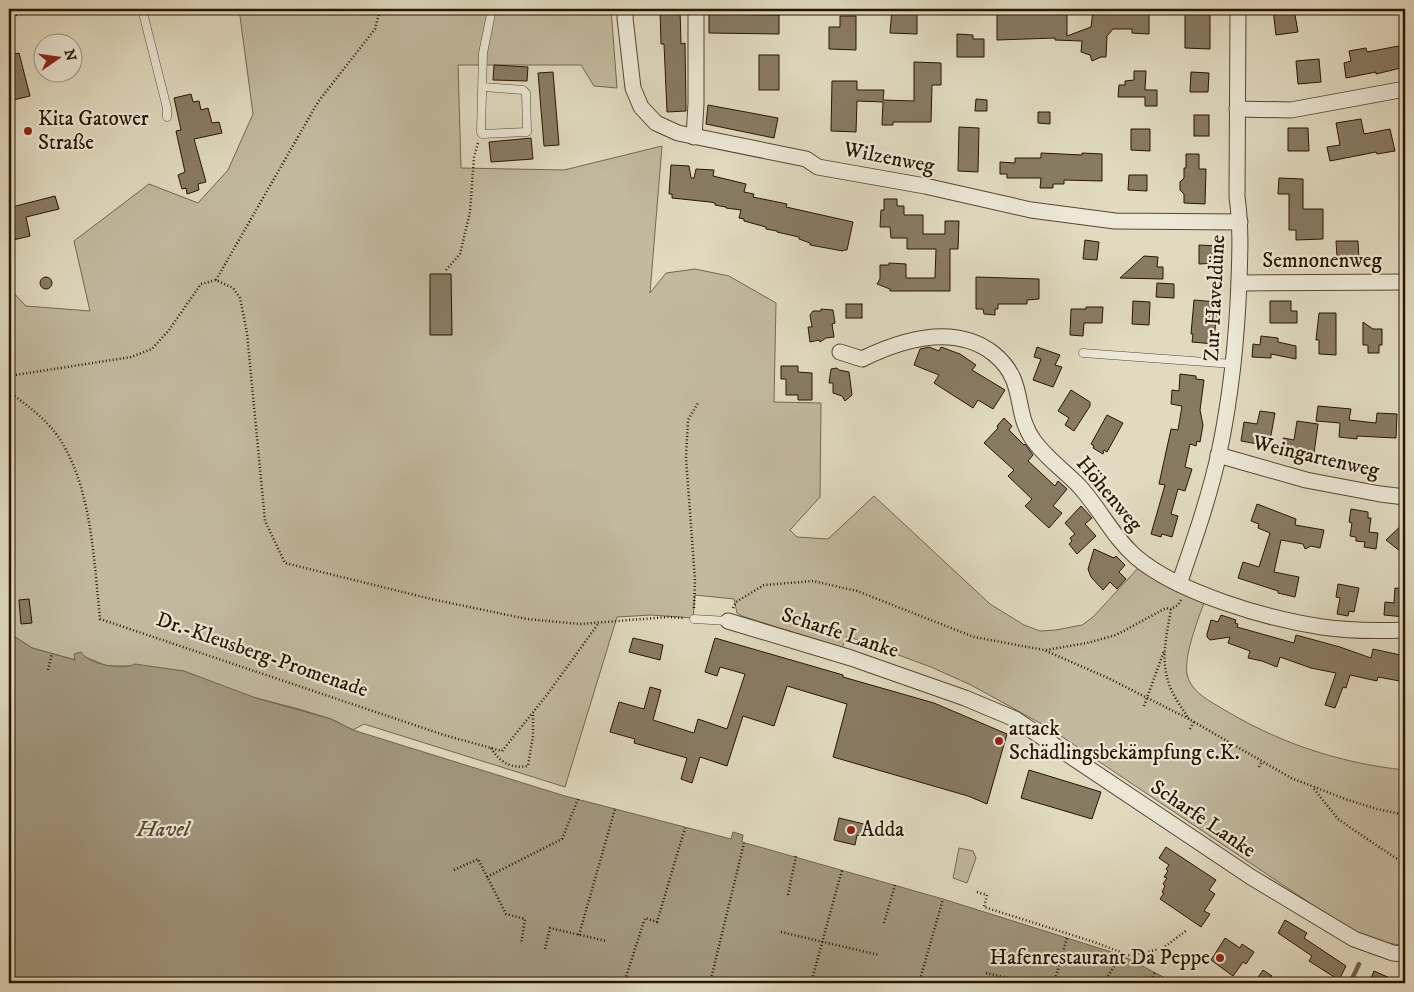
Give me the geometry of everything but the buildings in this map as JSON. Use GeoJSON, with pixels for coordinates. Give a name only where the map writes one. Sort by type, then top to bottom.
{"type":"FeatureCollection","features":[{"type":"Feature","properties":{"kind":"street","name":"Wilzenweg"},"geometry":{"type":"LineString","coordinates":[[626,9],[625,18],[633,88],[641,107],[656,123],[678,133],[806,159],[818,166],[925,186],[1031,210],[1115,221],[1240,222]]}},
{"type":"Feature","properties":{"kind":"street"},"geometry":{"type":"LineString","coordinates":[[694,137],[696,9]]}},
{"type":"Feature","properties":{"kind":"street","name":"Zur Haveldüne"},"geometry":{"type":"LineString","coordinates":[[1183,586],[1218,454],[1227,409],[1238,324],[1240,222],[1237,197],[1238,9]]}},
{"type":"Feature","properties":{"kind":"street"},"geometry":{"type":"LineString","coordinates":[[1237,109],[1292,110],[1405,89]]}},
{"type":"Feature","properties":{"kind":"street","name":"Semnonenweg"},"geometry":{"type":"LineString","coordinates":[[1239,283],[1405,282]]}},
{"type":"Feature","properties":{"kind":"street","name":"Höhenweg"},"geometry":{"type":"LineString","coordinates":[[840,352],[862,359],[897,343],[932,337],[962,339],[977,345],[993,354],[1008,368],[1014,380],[1025,426],[1033,441],[1080,487],[1124,546],[1155,570],[1183,586],[1257,612],[1322,627],[1405,630]]}},
{"type":"Feature","properties":{"kind":"street","name":"Weingartenweg"},"geometry":{"type":"LineString","coordinates":[[1218,454],[1306,480],[1405,497]]}},
{"type":"Feature","properties":{"kind":"street","name":"Scharfe Lanke"},"geometry":{"type":"LineString","coordinates":[[728,621],[859,661],[965,698],[1015,720],[1251,877],[1354,939],[1393,953],[1405,954]]}},
{"type":"Feature","properties":{"kind":"lane"},"geometry":{"type":"LineString","coordinates":[[142,9],[167,108],[167,117]]}},
{"type":"Feature","properties":{"kind":"lane"},"geometry":{"type":"LineString","coordinates":[[483,88],[523,90],[526,93],[527,132],[482,134],[481,132],[482,53],[492,9]]}},
{"type":"Feature","properties":{"kind":"lane"},"geometry":{"type":"LineString","coordinates":[[1083,353],[1233,364]]}},
{"type":"Feature","properties":{"kind":"lane"},"geometry":{"type":"LineString","coordinates":[[694,619],[728,621]]}},
{"type":"Feature","properties":{"kind":"path"},"geometry":{"type":"LineString","coordinates":[[9,17],[36,9]]}},
{"type":"Feature","properties":{"kind":"path"},"geometry":{"type":"LineString","coordinates":[[216,280],[318,102],[374,28],[380,9]]}},
{"type":"Feature","properties":{"kind":"path"},"geometry":{"type":"LineString","coordinates":[[446,270],[460,254],[470,212],[474,157],[481,132]]}},
{"type":"Feature","properties":{"kind":"path"},"geometry":{"type":"LineString","coordinates":[[9,376],[130,357],[152,350],[202,284],[216,280],[233,288],[240,298],[247,333],[265,521],[284,563],[431,599],[528,619],[580,624],[668,617],[694,619],[695,580],[686,458],[688,420],[698,403]]}},
{"type":"Feature","properties":{"kind":"path","name":"Dr.-Kleusberg-Promenade"},"geometry":{"type":"LineString","coordinates":[[9,392],[37,413],[61,441],[74,468],[83,496],[88,522],[100,619],[444,735],[491,748]]}},
{"type":"Feature","properties":{"kind":"path"},"geometry":{"type":"LineString","coordinates":[[728,621],[736,602],[764,585],[813,581],[857,591],[974,637],[1044,650],[1108,678],[1189,719],[1291,778],[1313,788],[1377,809],[1405,815]]}},
{"type":"Feature","properties":{"kind":"path"},"geometry":{"type":"LineString","coordinates":[[1044,650],[1087,643],[1116,635],[1166,608],[1171,609],[1178,605],[1183,586]]}},
{"type":"Feature","properties":{"kind":"path"},"geometry":{"type":"LineString","coordinates":[[1171,609],[1164,666],[1169,685],[1189,719]]}},
{"type":"Feature","properties":{"kind":"path"},"geometry":{"type":"LineString","coordinates":[[491,748],[502,751],[599,622]]}},
{"type":"Feature","properties":{"kind":"path"},"geometry":{"type":"LineString","coordinates":[[1144,706],[1165,647]]}},
{"type":"Feature","properties":{"kind":"path"},"geometry":{"type":"LineString","coordinates":[[48,670],[52,654]]}},
{"type":"Feature","properties":{"kind":"path"},"geometry":{"type":"LineString","coordinates":[[491,748],[500,761],[519,767],[528,766],[533,736],[533,712]]}},
{"type":"Feature","properties":{"kind":"path"},"geometry":{"type":"LineString","coordinates":[[1190,729],[1194,722]]}},
{"type":"Feature","properties":{"kind":"path"},"geometry":{"type":"LineString","coordinates":[[1259,767],[1262,761]]}},
{"type":"Feature","properties":{"kind":"path"},"geometry":{"type":"LineString","coordinates":[[1313,788],[1338,818],[1405,864]]}},
{"type":"Feature","properties":{"kind":"path"},"geometry":{"type":"LineString","coordinates":[[487,876],[562,839],[578,799]]}},
{"type":"Feature","properties":{"kind":"path"},"geometry":{"type":"LineString","coordinates":[[579,935],[615,809]]}},
{"type":"Feature","properties":{"kind":"path"},"geometry":{"type":"LineString","coordinates":[[624,983],[645,918],[657,922],[685,828]]}},
{"type":"Feature","properties":{"kind":"path"},"geometry":{"type":"LineString","coordinates":[[710,983],[744,843]]}},
{"type":"Feature","properties":{"kind":"path"},"geometry":{"type":"LineString","coordinates":[[788,895],[796,856]]}},
{"type":"Feature","properties":{"kind":"path"},"geometry":{"type":"LineString","coordinates":[[454,870],[478,859],[506,914],[526,919],[520,944]]}},
{"type":"Feature","properties":{"kind":"path"},"geometry":{"type":"LineString","coordinates":[[811,983],[842,870]]}},
{"type":"Feature","properties":{"kind":"path"},"geometry":{"type":"LineString","coordinates":[[884,923],[895,884]]}},
{"type":"Feature","properties":{"kind":"path"},"geometry":{"type":"LineString","coordinates":[[978,892],[986,895],[984,908],[1094,942],[1131,956],[1163,948],[1187,930]]}},
{"type":"Feature","properties":{"kind":"path"},"geometry":{"type":"LineString","coordinates":[[919,983],[943,899]]}},
{"type":"Feature","properties":{"kind":"path"},"geometry":{"type":"LineString","coordinates":[[545,949],[550,928],[606,941]]}},
{"type":"Feature","properties":{"kind":"path"},"geometry":{"type":"LineString","coordinates":[[781,932],[879,955]]}},
{"type":"Feature","properties":{"kind":"path"},"geometry":{"type":"LineString","coordinates":[[1054,983],[1066,938]]}},
{"type":"Feature","properties":{"kind":"path"},"geometry":{"type":"LineString","coordinates":[[1108,976],[1120,954]]}},
{"type":"Feature","properties":{"kind":"path"},"geometry":{"type":"LineString","coordinates":[[1149,983],[1155,972]]}},
{"type":"Feature","properties":{"kind":"path"},"geometry":{"type":"LineString","coordinates":[[986,973],[1030,983]]}},
{"type":"Feature","properties":{"kind":"shaded area"},"geometry":{"type":"Polygon","coordinates":[[[239,9],[611,9],[617,88],[594,86],[581,65],[458,65],[461,168],[564,170],[662,146],[650,293],[666,273],[695,269],[729,276],[776,303],[774,402],[821,403],[820,497],[790,530],[797,537],[828,539],[874,496],[990,604],[1024,625],[1040,631],[1082,625],[1093,617],[1140,566],[1205,600],[1192,637],[1187,666],[1187,674],[1191,685],[1199,693],[1240,719],[1308,749],[1356,762],[1405,770],[1405,946],[1356,934],[1049,728],[971,685],[931,667],[847,636],[842,648],[742,616],[737,613],[734,599],[695,595],[693,618],[651,615],[617,617],[565,787],[364,724],[353,730],[331,719],[299,709],[131,666],[107,666],[83,656],[76,660],[32,648],[9,633],[9,288],[26,306],[90,311],[74,241],[149,184],[198,203],[228,170],[253,114],[239,9]]]}},
{"type":"Feature","properties":{"kind":"shaded area"},"geometry":{"type":"Polygon","coordinates":[[[959,848],[973,851],[976,858],[967,883],[953,878],[959,848]]]}},
{"type":"Feature","properties":{"kind":"water","name":"Havel"},"geometry":{"type":"Polygon","coordinates":[[[9,633],[32,648],[75,660],[74,654],[81,652],[90,660],[106,665],[123,667],[135,664],[184,671],[256,698],[331,719],[353,730],[565,796],[731,839],[733,832],[743,835],[742,842],[943,899],[1121,955],[1175,983],[9,983],[9,633]]]}},
{"type":"Feature","properties":{"kind":"waterway"},"geometry":{"type":"LineString","coordinates":[[1350,983],[1359,964]]}},
{"type":"Feature","properties":{"kind":"place","name":"Kita Gatower Straße"},"geometry":{"type":"Point","coordinates":[28,131]}},
{"type":"Feature","properties":{"kind":"place","name":"attack Schädlingsbekämpfung e.K."},"geometry":{"type":"Point","coordinates":[999,741]}},
{"type":"Feature","properties":{"kind":"place","name":"Adda"},"geometry":{"type":"Point","coordinates":[851,830]}},
{"type":"Feature","properties":{"kind":"place","name":"Hafenrestaurant Da Peppe"},"geometry":{"type":"Point","coordinates":[1220,958]}}]}
